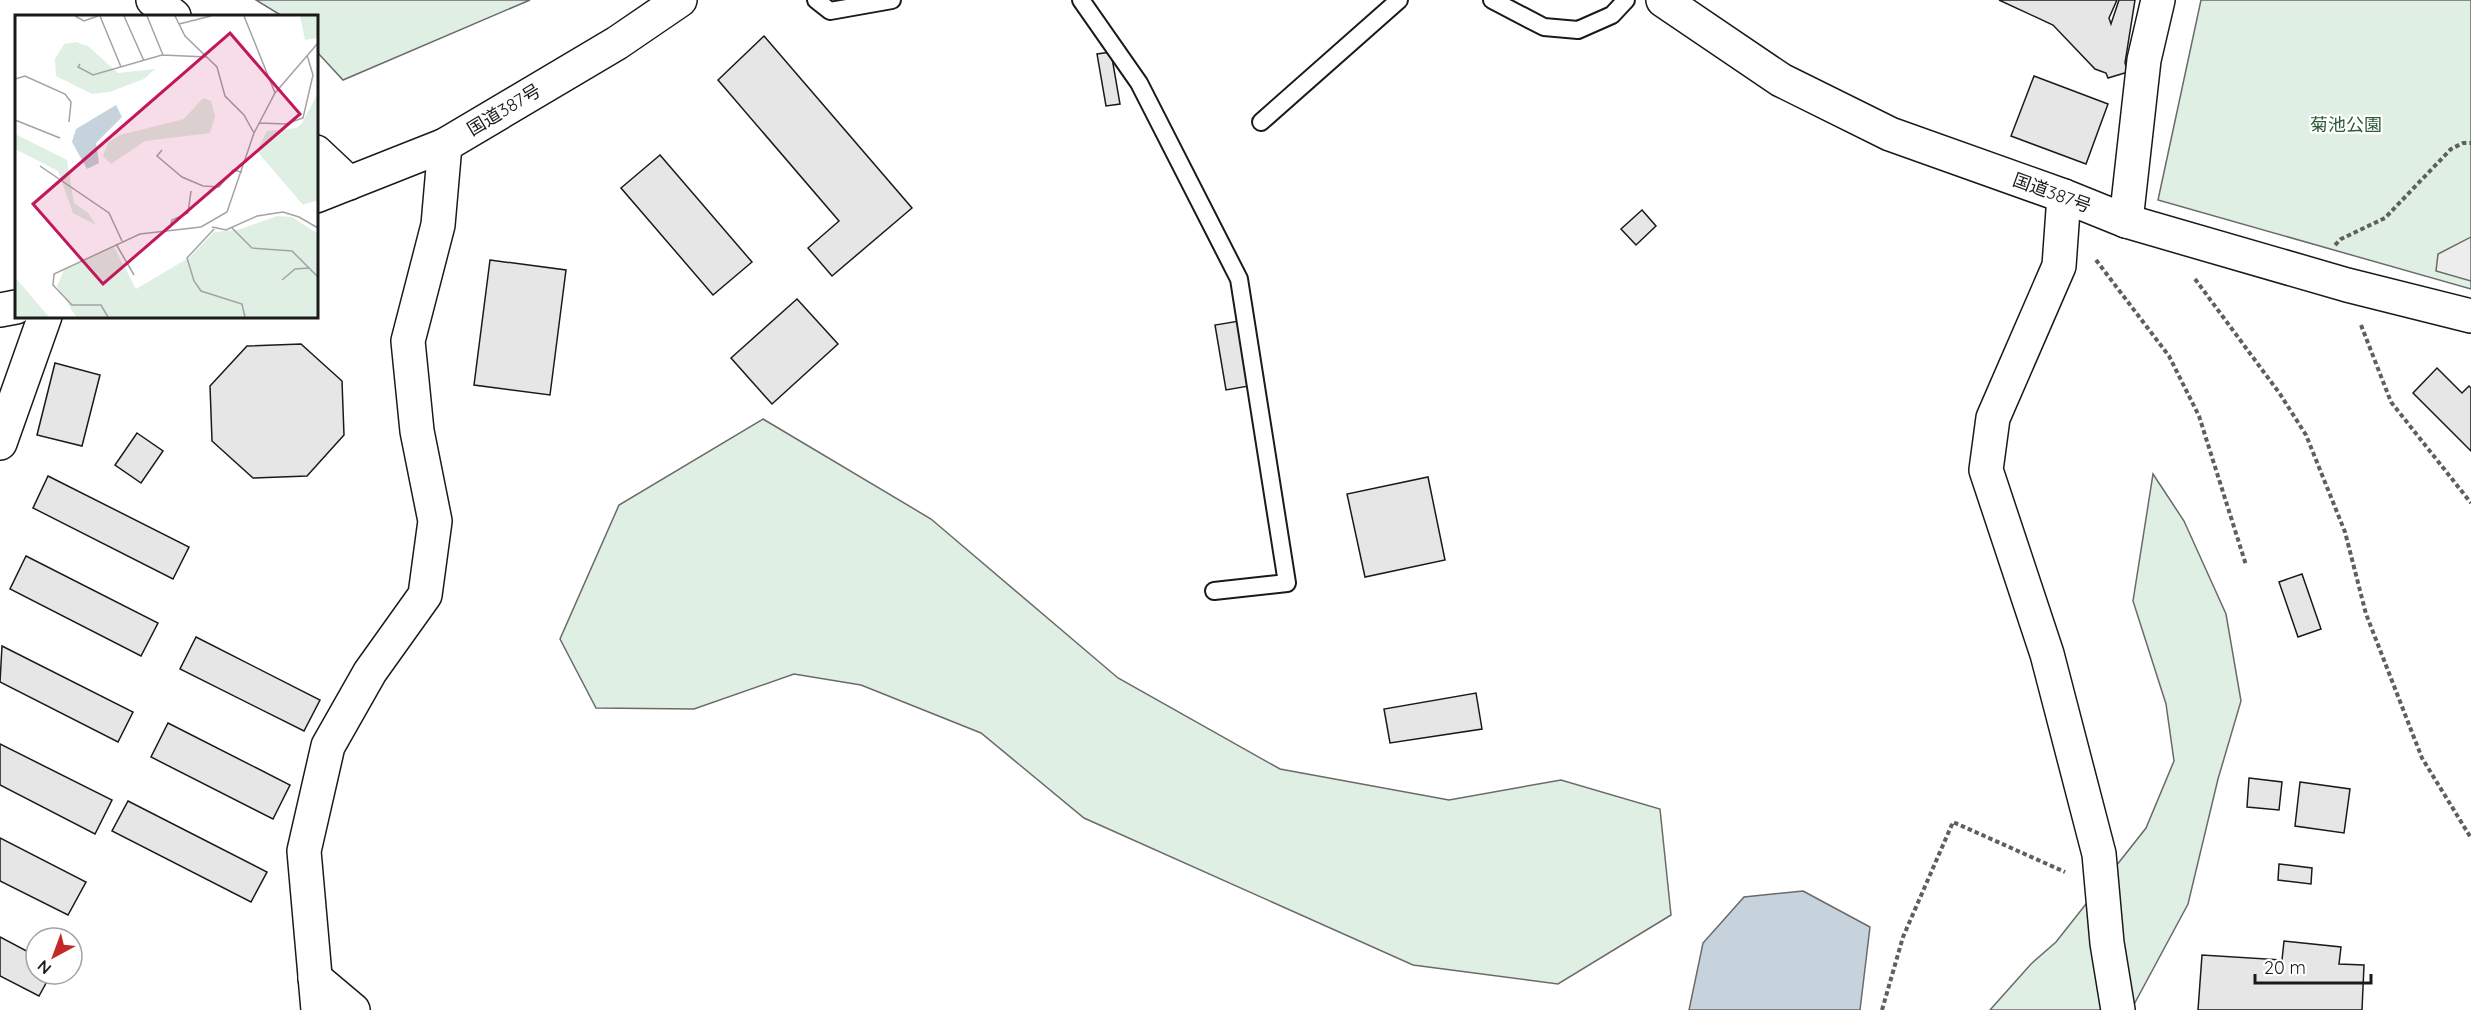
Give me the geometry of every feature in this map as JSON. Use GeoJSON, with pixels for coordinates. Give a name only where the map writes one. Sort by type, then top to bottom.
{"type":"FeatureCollection","features":[{"type":"Feature","properties":{"kind":"main road"},"geometry":{"type":"LineString","coordinates":[[153,0],[173,15]]}},
{"type":"Feature","properties":{"kind":"main road","name":"国道387号"},"geometry":{"type":"LineString","coordinates":[[318,195],[445,145],[617,43],[680,0]]}},
{"type":"Feature","properties":{"kind":"main road","name":"国道387号"},"geometry":{"type":"LineString","coordinates":[[1663,0],[1781,80],[1890,135],[2064,196],[2126,221],[2347,285],[2471,316]]}},
{"type":"Feature","properties":{"kind":"main road"},"geometry":{"type":"LineString","coordinates":[[2126,221],[2144,60],[2158,0]]}},
{"type":"Feature","properties":{"kind":"main road"},"geometry":{"type":"LineString","coordinates":[[353,1010],[316,994],[304,851],[328,746],[370,672],[425,595],[435,521],[417,431],[408,341],[438,225],[445,145]]}},
{"type":"Feature","properties":{"kind":"main road"},"geometry":{"type":"LineString","coordinates":[[318,154],[350,183]]}},
{"type":"Feature","properties":{"kind":"main road"},"geometry":{"type":"LineString","coordinates":[[2064,196],[2059,266],[1993,418],[1986,470],[2047,654],[2099,854],[2107,943],[2118,1010]]}},
{"type":"Feature","properties":{"kind":"main road"},"geometry":{"type":"LineString","coordinates":[[0,310],[15,307]]}},
{"type":"Feature","properties":{"kind":"main road"},"geometry":{"type":"LineString","coordinates":[[0,443],[44,318]]}},
{"type":"Feature","properties":{"kind":"lane"},"geometry":{"type":"LineString","coordinates":[[816,0],[830,11],[892,0]]}},
{"type":"Feature","properties":{"kind":"lane"},"geometry":{"type":"LineString","coordinates":[[1081,0],[1139,83],[1239,279],[1287,583],[1214,591]]}},
{"type":"Feature","properties":{"kind":"lane"},"geometry":{"type":"LineString","coordinates":[[1261,122],[1399,0]]}},
{"type":"Feature","properties":{"kind":"lane"},"geometry":{"type":"LineString","coordinates":[[1492,0],[1544,27],[1578,30],[1612,15],[1626,0]]}},
{"type":"Feature","properties":{"kind":"path"},"geometry":{"type":"LineString","coordinates":[[2308,274],[2341,239],[2385,218],[2451,149],[2463,143],[2471,143]]}},
{"type":"Feature","properties":{"kind":"path"},"geometry":{"type":"LineString","coordinates":[[2172,233],[2197,283],[2280,394],[2306,435],[2345,532],[2366,614],[2422,758],[2471,838]]}},
{"type":"Feature","properties":{"kind":"path"},"geometry":{"type":"LineString","coordinates":[[2061,238],[2087,249],[2169,356],[2199,416],[2246,565]]}},
{"type":"Feature","properties":{"kind":"path"},"geometry":{"type":"LineString","coordinates":[[2347,285],[2370,352],[2391,402],[2471,503]]}},
{"type":"Feature","properties":{"kind":"path"},"geometry":{"type":"LineString","coordinates":[[1882,1010],[1903,937],[1953,822],[2102,889]]}},
{"type":"Feature","properties":{"kind":"green space"},"geometry":{"type":"Polygon","coordinates":[[[256,0],[530,0],[343,80],[318,53],[318,15],[280,15],[256,0]]]}},
{"type":"Feature","properties":{"kind":"green space","name":"菊池公園"},"geometry":{"type":"Polygon","coordinates":[[[2201,0],[2471,0],[2471,289],[2158,200],[2201,0]]]}},
{"type":"Feature","properties":{"kind":"green space"},"geometry":{"type":"Polygon","coordinates":[[[763,419],[931,519],[1118,678],[1280,769],[1449,800],[1561,780],[1660,809],[1671,915],[1558,984],[1413,965],[1084,818],[981,733],[861,685],[794,674],[694,709],[596,708],[560,639],[619,505],[763,419]]]}},
{"type":"Feature","properties":{"kind":"green space"},"geometry":{"type":"Polygon","coordinates":[[[2153,474],[2184,521],[2226,614],[2241,701],[2218,779],[2188,904],[2131,1010],[1990,1010],[2031,964],[2056,942],[2146,828],[2174,761],[2166,704],[2133,601],[2153,474]]]}},
{"type":"Feature","properties":{"kind":"shaded area"},"geometry":{"type":"Polygon","coordinates":[[[2471,237],[2471,281],[2436,271],[2438,254],[2471,237]]]}},
{"type":"Feature","properties":{"kind":"shaded area"},"geometry":{"type":"Polygon","coordinates":[[[1803,891],[1870,927],[1860,1010],[1689,1010],[1703,943],[1744,897],[1803,891]]]}},
{"type":"Feature","properties":{"kind":"building"},"geometry":{"type":"Polygon","coordinates":[[[1999,0],[2117,0],[2109,18],[2111,24],[2119,0],[2135,0],[2125,63],[2128,72],[2108,78],[2106,73],[2095,69],[2053,25],[1999,0]]]}},
{"type":"Feature","properties":{"kind":"building"},"geometry":{"type":"Polygon","coordinates":[[[764,36],[912,208],[832,276],[808,248],[839,221],[718,80],[764,36]]]}},
{"type":"Feature","properties":{"kind":"building"},"geometry":{"type":"Polygon","coordinates":[[[1111,52],[1120,104],[1106,106],[1097,54],[1111,52]]]}},
{"type":"Feature","properties":{"kind":"building"},"geometry":{"type":"Polygon","coordinates":[[[2034,76],[2108,104],[2086,164],[2011,136],[2034,76]]]}},
{"type":"Feature","properties":{"kind":"building"},"geometry":{"type":"Polygon","coordinates":[[[660,155],[752,262],[713,295],[621,188],[660,155]]]}},
{"type":"Feature","properties":{"kind":"building"},"geometry":{"type":"Polygon","coordinates":[[[1642,210],[1656,226],[1636,245],[1621,229],[1642,210]]]}},
{"type":"Feature","properties":{"kind":"building"},"geometry":{"type":"Polygon","coordinates":[[[490,260],[566,270],[550,395],[474,385],[490,260]]]}},
{"type":"Feature","properties":{"kind":"building"},"geometry":{"type":"Polygon","coordinates":[[[797,299],[838,344],[772,404],[731,358],[797,299]]]}},
{"type":"Feature","properties":{"kind":"building"},"geometry":{"type":"Polygon","coordinates":[[[1239,321],[1249,386],[1226,390],[1215,325],[1239,321]]]}},
{"type":"Feature","properties":{"kind":"building"},"geometry":{"type":"Polygon","coordinates":[[[301,344],[342,381],[344,435],[307,476],[253,478],[212,441],[210,386],[247,346],[301,344]]]}},
{"type":"Feature","properties":{"kind":"building"},"geometry":{"type":"Polygon","coordinates":[[[55,363],[100,375],[82,446],[37,435],[55,363]]]}},
{"type":"Feature","properties":{"kind":"building"},"geometry":{"type":"Polygon","coordinates":[[[2437,368],[2462,393],[2469,386],[2471,388],[2471,451],[2413,393],[2437,368]]]}},
{"type":"Feature","properties":{"kind":"building"},"geometry":{"type":"Polygon","coordinates":[[[137,433],[163,451],[141,483],[115,465],[137,433]]]}},
{"type":"Feature","properties":{"kind":"building"},"geometry":{"type":"Polygon","coordinates":[[[48,476],[189,547],[173,579],[33,508],[48,476]]]}},
{"type":"Feature","properties":{"kind":"building"},"geometry":{"type":"Polygon","coordinates":[[[1428,477],[1445,560],[1365,577],[1347,494],[1428,477]]]}},
{"type":"Feature","properties":{"kind":"building"},"geometry":{"type":"Polygon","coordinates":[[[26,556],[158,623],[141,656],[10,589],[26,556]]]}},
{"type":"Feature","properties":{"kind":"building"},"geometry":{"type":"Polygon","coordinates":[[[2302,574],[2321,629],[2298,637],[2279,582],[2302,574]]]}},
{"type":"Feature","properties":{"kind":"building"},"geometry":{"type":"Polygon","coordinates":[[[196,637],[320,700],[304,731],[180,669],[196,637]]]}},
{"type":"Feature","properties":{"kind":"building"},"geometry":{"type":"Polygon","coordinates":[[[2,646],[133,712],[118,742],[0,682],[2,646]]]}},
{"type":"Feature","properties":{"kind":"building"},"geometry":{"type":"Polygon","coordinates":[[[1476,693],[1482,729],[1390,743],[1384,709],[1476,693]]]}},
{"type":"Feature","properties":{"kind":"building"},"geometry":{"type":"Polygon","coordinates":[[[168,723],[290,785],[273,819],[151,757],[168,723]]]}},
{"type":"Feature","properties":{"kind":"building"},"geometry":{"type":"Polygon","coordinates":[[[0,744],[112,800],[95,834],[0,785],[0,744]]]}},
{"type":"Feature","properties":{"kind":"building"},"geometry":{"type":"Polygon","coordinates":[[[2249,778],[2282,782],[2279,810],[2247,807],[2249,778]]]}},
{"type":"Feature","properties":{"kind":"building"},"geometry":{"type":"Polygon","coordinates":[[[2300,782],[2350,789],[2344,833],[2295,826],[2300,782]]]}},
{"type":"Feature","properties":{"kind":"building"},"geometry":{"type":"Polygon","coordinates":[[[128,801],[267,872],[251,902],[112,831],[128,801]]]}},
{"type":"Feature","properties":{"kind":"building"},"geometry":{"type":"Polygon","coordinates":[[[0,838],[86,882],[68,915],[0,881],[0,838]]]}},
{"type":"Feature","properties":{"kind":"building"},"geometry":{"type":"Polygon","coordinates":[[[2279,864],[2312,868],[2311,884],[2278,880],[2279,864]]]}},
{"type":"Feature","properties":{"kind":"building"},"geometry":{"type":"Polygon","coordinates":[[[0,937],[24,950],[24,986],[44,986],[39,996],[0,976],[0,937]]]}},
{"type":"Feature","properties":{"kind":"building"},"geometry":{"type":"Polygon","coordinates":[[[2284,941],[2341,947],[2339,964],[2364,965],[2362,1010],[2198,1010],[2202,955],[2282,960],[2284,941]]]}}]}
